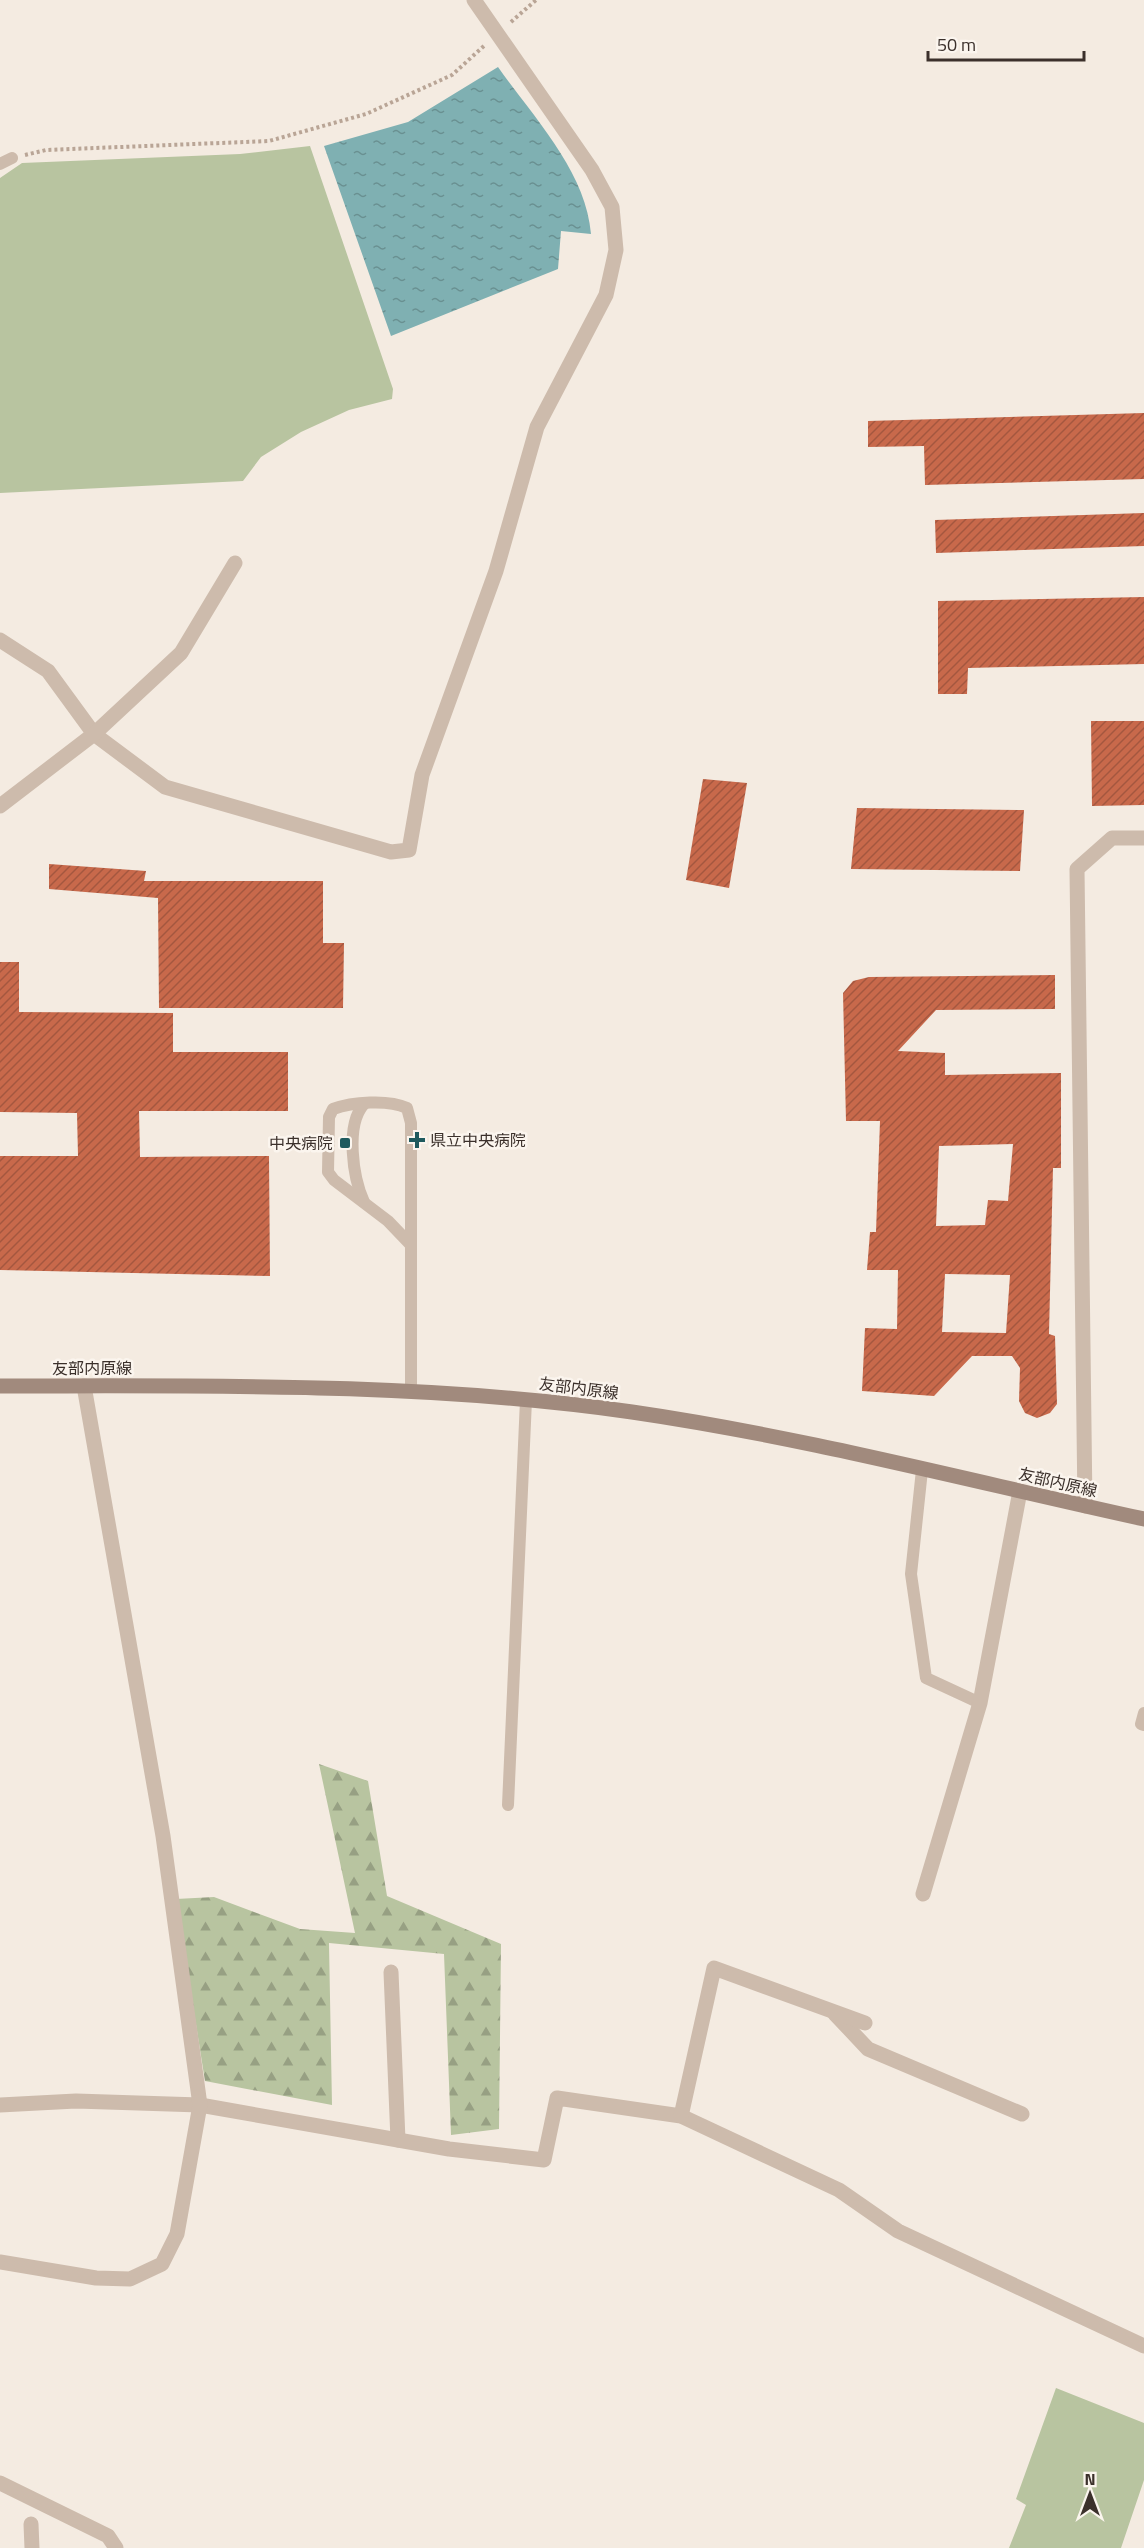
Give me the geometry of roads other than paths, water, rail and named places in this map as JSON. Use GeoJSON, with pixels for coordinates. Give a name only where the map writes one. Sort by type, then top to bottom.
{"type":"FeatureCollection","features":[{"type":"Feature","properties":{"kind":"main road","name":"友部内原線"},"geometry":{"type":"LineString","coordinates":[[0,1386],[241,1384],[411,1391],[526,1400],[632,1412],[728,1428],[1144,1519]]}},
{"type":"Feature","properties":{"kind":"street"},"geometry":{"type":"LineString","coordinates":[[0,640],[48,671],[94,734],[138,770],[165,787],[391,852],[409,850],[422,775],[496,571],[537,427],[606,295],[616,250],[612,207],[592,170],[474,0]]}},
{"type":"Feature","properties":{"kind":"street"},"geometry":{"type":"LineString","coordinates":[[0,806],[94,734],[181,653],[235,563]]}},
{"type":"Feature","properties":{"kind":"street"},"geometry":{"type":"LineString","coordinates":[[1085,1506],[1077,869],[1112,838],[1144,838]]}},
{"type":"Feature","properties":{"kind":"street"},"geometry":{"type":"LineString","coordinates":[[0,2262],[96,2278],[130,2279],[162,2264],[177,2234],[200,2105],[163,1836],[84,1386]]}},
{"type":"Feature","properties":{"kind":"street"},"geometry":{"type":"LineString","coordinates":[[923,1894],[980,1703],[1020,1491]]}},
{"type":"Feature","properties":{"kind":"street"},"geometry":{"type":"LineString","coordinates":[[681,2116],[714,1968],[865,2023]]}},
{"type":"Feature","properties":{"kind":"street"},"geometry":{"type":"LineString","coordinates":[[391,1972],[398,2140]]}},
{"type":"Feature","properties":{"kind":"street"},"geometry":{"type":"LineString","coordinates":[[833,2011],[868,2049],[1022,2114]]}},
{"type":"Feature","properties":{"kind":"street"},"geometry":{"type":"LineString","coordinates":[[0,2105],[76,2101],[200,2105],[398,2140],[544,2160],[557,2098],[681,2116],[839,2190],[898,2231],[1144,2346]]}},
{"type":"Feature","properties":{"kind":"street"},"geometry":{"type":"LineString","coordinates":[[0,2483],[108,2536],[116,2548]]}},
{"type":"Feature","properties":{"kind":"street"},"geometry":{"type":"LineString","coordinates":[[31,2524],[32,2548]]}},
{"type":"Feature","properties":{"kind":"lane"},"geometry":{"type":"LineString","coordinates":[[0,164],[12,158]]}},
{"type":"Feature","properties":{"kind":"lane"},"geometry":{"type":"LineString","coordinates":[[364,1104],[355,1118],[354,1171],[355,1181],[364,1203]]}},
{"type":"Feature","properties":{"kind":"lane"},"geometry":{"type":"LineString","coordinates":[[411,1245],[388,1221],[334,1180],[328,1172],[329,1117],[333,1109],[364,1104],[398,1104],[407,1108],[409,1114],[411,1245],[411,1391]]}},
{"type":"Feature","properties":{"kind":"lane"},"geometry":{"type":"LineString","coordinates":[[508,1805],[526,1400]]}},
{"type":"Feature","properties":{"kind":"lane"},"geometry":{"type":"LineString","coordinates":[[922,1470],[911,1574],[926,1678],[980,1703]]}},
{"type":"Feature","properties":{"kind":"lane"},"geometry":{"type":"LineString","coordinates":[[1144,1713],[1141,1724],[1144,1725]]}},
{"type":"Feature","properties":{"kind":"water"},"geometry":{"type":"Polygon","coordinates":[[[498,67],[569,167],[587,211],[591,234],[561,231],[558,269],[391,336],[324,146],[408,122],[498,67]]]}},
{"type":"Feature","properties":{"kind":"place","name":"県立中央病院"},"geometry":{"type":"Point","coordinates":[417,1140]}},
{"type":"Feature","properties":{"kind":"place","name":"中央病院"},"geometry":{"type":"Point","coordinates":[345,1143]}}]}
